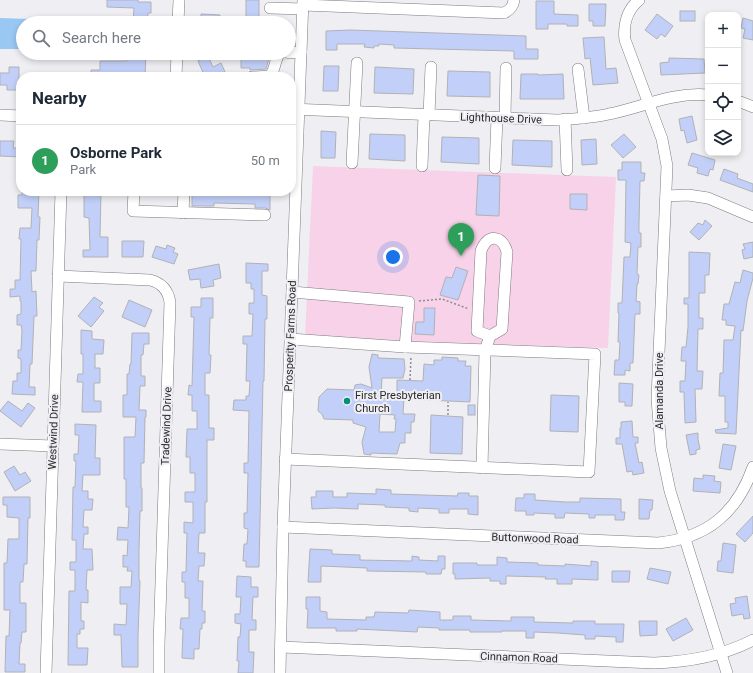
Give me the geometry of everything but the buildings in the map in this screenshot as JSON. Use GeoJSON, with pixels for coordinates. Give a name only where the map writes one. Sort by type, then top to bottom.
{"type":"FeatureCollection","features":[{"type":"Feature","properties":{"kind":"street"},"geometry":{"type":"LineString","coordinates":[[178,16],[179,0]]}},
{"type":"Feature","properties":{"kind":"street"},"geometry":{"type":"LineString","coordinates":[[270,8],[303,5],[504,13],[510,10],[514,0]]}},
{"type":"Feature","properties":{"kind":"street","name":"Alamanda Drive"},"geometry":{"type":"LineString","coordinates":[[639,0],[628,13],[624,33],[627,46],[662,139],[667,166],[657,399],[661,448],[665,472],[727,673]]}},
{"type":"Feature","properties":{"kind":"street","name":"Prosperity Farms Road"},"geometry":{"type":"LineString","coordinates":[[296,100],[301,52],[303,5]]}},
{"type":"Feature","properties":{"kind":"street"},"geometry":{"type":"LineString","coordinates":[[296,52],[301,52]]}},
{"type":"Feature","properties":{"kind":"street"},"geometry":{"type":"LineString","coordinates":[[176,72],[177,60]]}},
{"type":"Feature","properties":{"kind":"street"},"geometry":{"type":"LineString","coordinates":[[273,72],[275,60]]}},
{"type":"Feature","properties":{"kind":"street"},"geometry":{"type":"LineString","coordinates":[[352,163],[357,63]]}},
{"type":"Feature","properties":{"kind":"street"},"geometry":{"type":"LineString","coordinates":[[422,166],[431,67]]}},
{"type":"Feature","properties":{"kind":"street"},"geometry":{"type":"LineString","coordinates":[[495,168],[506,68]]}},
{"type":"Feature","properties":{"kind":"street"},"geometry":{"type":"LineString","coordinates":[[578,69],[584,118]]}},
{"type":"Feature","properties":{"kind":"street","name":"Lighthouse Drive"},"geometry":{"type":"LineString","coordinates":[[296,109],[501,118],[565,119],[608,115],[676,96],[688,94],[705,95]]}},
{"type":"Feature","properties":{"kind":"street"},"geometry":{"type":"LineString","coordinates":[[741,103],[753,107]]}},
{"type":"Feature","properties":{"kind":"street"},"geometry":{"type":"LineString","coordinates":[[0,115],[16,116]]}},
{"type":"Feature","properties":{"kind":"street"},"geometry":{"type":"LineString","coordinates":[[565,119],[567,170]]}},
{"type":"Feature","properties":{"kind":"street"},"geometry":{"type":"LineString","coordinates":[[666,196],[688,195],[708,198],[753,217]]}},
{"type":"Feature","properties":{"kind":"street","name":"Westwind Drive"},"geometry":{"type":"LineString","coordinates":[[46,673],[61,196]]}},
{"type":"Feature","properties":{"kind":"street"},"geometry":{"type":"LineString","coordinates":[[134,196],[133,211],[265,215]]}},
{"type":"Feature","properties":{"kind":"street"},"geometry":{"type":"LineString","coordinates":[[183,213],[184,196]]}},
{"type":"Feature","properties":{"kind":"street","name":"Prosperity Farms Road"},"geometry":{"type":"LineString","coordinates":[[280,673],[294,196]]}},
{"type":"Feature","properties":{"kind":"street"},"geometry":{"type":"LineString","coordinates":[[482,468],[485,350],[490,336],[502,330],[507,252],[502,240],[496,238],[490,239],[484,243],[481,251],[477,331],[490,336]]}},
{"type":"Feature","properties":{"kind":"street","name":"Tradewind Drive"},"geometry":{"type":"LineString","coordinates":[[58,276],[150,280],[162,285],[169,296],[158,645],[159,673]]}},
{"type":"Feature","properties":{"kind":"street"},"geometry":{"type":"LineString","coordinates":[[292,292],[409,302],[408,347]]}},
{"type":"Feature","properties":{"kind":"street"},"geometry":{"type":"LineString","coordinates":[[285,459],[590,472],[595,354],[408,347],[290,339]]}},
{"type":"Feature","properties":{"kind":"street"},"geometry":{"type":"LineString","coordinates":[[0,444],[53,446]]}},
{"type":"Feature","properties":{"kind":"street","name":"Buttonwood Road"},"geometry":{"type":"LineString","coordinates":[[283,527],[658,543],[685,538],[711,526],[732,508],[742,493],[753,467]]}},
{"type":"Feature","properties":{"kind":"street","name":"Cinnamon Road"},"geometry":{"type":"LineString","coordinates":[[281,648],[654,663],[685,661],[721,653],[753,640]]}},
{"type":"Feature","properties":{"kind":"path"},"geometry":{"type":"LineString","coordinates":[[409,302],[442,299],[478,313]]}},
{"type":"Feature","properties":{"kind":"path"},"geometry":{"type":"LineString","coordinates":[[408,347],[410,380]]}},
{"type":"Feature","properties":{"kind":"path"},"geometry":{"type":"LineString","coordinates":[[448,402],[448,415]]}},
{"type":"Feature","properties":{"kind":"shaded area"},"geometry":{"type":"Polygon","coordinates":[[[313,166],[616,177],[608,348],[305,336],[313,166]]]}},
{"type":"Feature","properties":{"kind":"water"},"geometry":{"type":"Polygon","coordinates":[[[0,18],[16,19],[16,49],[0,49],[0,18]]]}},
{"type":"Feature","properties":{"kind":"place","name":"Osborne Park"},"geometry":{"type":"Point","coordinates":[461,256]}},
{"type":"Feature","properties":{"kind":"place","name":"First Presbyterian Church"},"geometry":{"type":"Point","coordinates":[347,401]}}]}
